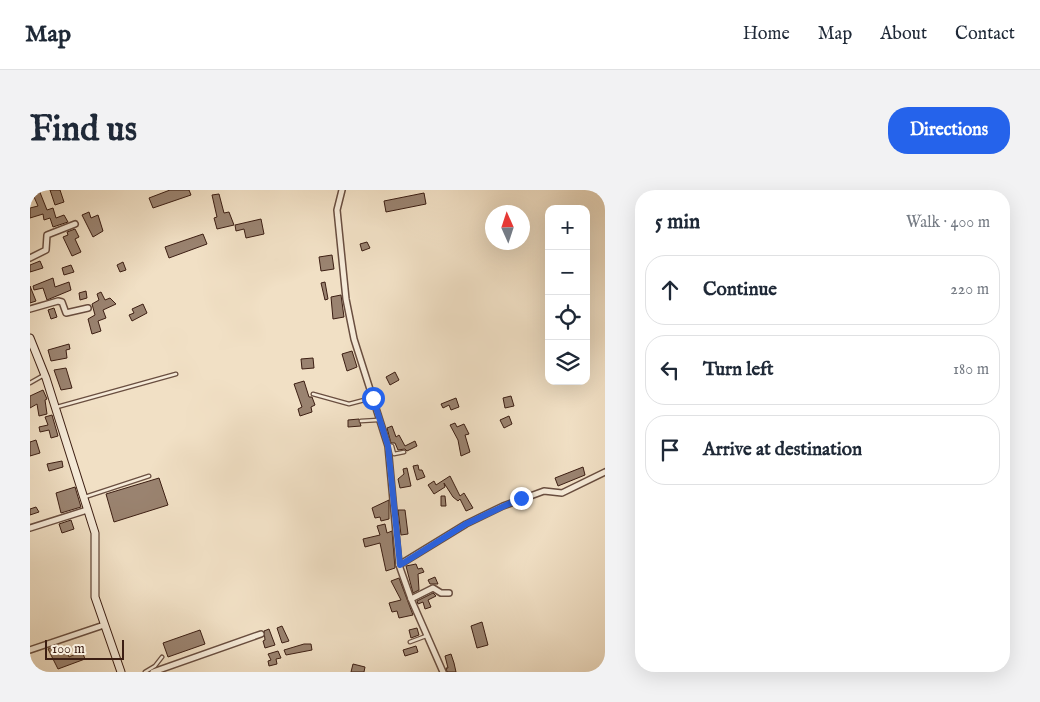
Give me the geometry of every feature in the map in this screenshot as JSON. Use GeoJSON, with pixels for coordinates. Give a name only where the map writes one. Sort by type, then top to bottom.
{"type":"FeatureCollection","features":[{"type":"Feature","properties":{"kind":"street"},"geometry":{"type":"LineString","coordinates":[[342,190],[337,210],[346,299],[354,339],[388,446],[400,565],[411,599],[443,672]]}},
{"type":"Feature","properties":{"kind":"street"},"geometry":{"type":"LineString","coordinates":[[30,258],[46,250],[47,235],[75,224]]}},
{"type":"Feature","properties":{"kind":"street"},"geometry":{"type":"LineString","coordinates":[[30,309],[58,301],[62,302],[66,312],[88,308]]}},
{"type":"Feature","properties":{"kind":"street"},"geometry":{"type":"LineString","coordinates":[[30,338],[33,353],[44,375],[88,510],[96,543],[95,597],[121,672]]}},
{"type":"Feature","properties":{"kind":"street"},"geometry":{"type":"LineString","coordinates":[[400,565],[459,528],[502,506],[544,491],[562,493],[605,472]]}},
{"type":"Feature","properties":{"kind":"street"},"geometry":{"type":"LineString","coordinates":[[30,528],[88,510]]}},
{"type":"Feature","properties":{"kind":"street"},"geometry":{"type":"LineString","coordinates":[[411,599],[433,588],[441,593],[449,593]]}},
{"type":"Feature","properties":{"kind":"street"},"geometry":{"type":"LineString","coordinates":[[30,650],[104,625]]}},
{"type":"Feature","properties":{"kind":"street"},"geometry":{"type":"LineString","coordinates":[[153,672],[260,634]]}},
{"type":"Feature","properties":{"kind":"lane"},"geometry":{"type":"LineString","coordinates":[[55,408],[176,374]]}},
{"type":"Feature","properties":{"kind":"lane"},"geometry":{"type":"LineString","coordinates":[[30,383],[44,375]]}},
{"type":"Feature","properties":{"kind":"lane"},"geometry":{"type":"LineString","coordinates":[[313,394],[349,404],[373,398]]}},
{"type":"Feature","properties":{"kind":"lane"},"geometry":{"type":"LineString","coordinates":[[361,421],[380,420]]}},
{"type":"Feature","properties":{"kind":"lane"},"geometry":{"type":"LineString","coordinates":[[388,446],[392,446],[394,454],[404,452]]}},
{"type":"Feature","properties":{"kind":"lane"},"geometry":{"type":"LineString","coordinates":[[84,497],[149,476]]}},
{"type":"Feature","properties":{"kind":"lane"},"geometry":{"type":"LineString","coordinates":[[410,642],[427,635]]}},
{"type":"Feature","properties":{"kind":"lane"},"geometry":{"type":"LineString","coordinates":[[145,672],[155,666],[162,657]]}},
{"type":"Feature","properties":{"kind":"building"},"geometry":{"type":"Polygon","coordinates":[[[31,190],[39,190],[47,210],[53,208],[56,218],[64,215],[68,222],[53,227],[50,218],[44,220],[43,214],[30,218],[30,208],[38,206],[31,190]]]}},
{"type":"Feature","properties":{"kind":"building"},"geometry":{"type":"Polygon","coordinates":[[[50,190],[60,190],[64,202],[55,205],[50,190]]]}},
{"type":"Feature","properties":{"kind":"building"},"geometry":{"type":"Polygon","coordinates":[[[170,190],[189,190],[191,195],[153,208],[149,198],[170,190]]]}},
{"type":"Feature","properties":{"kind":"building"},"geometry":{"type":"Polygon","coordinates":[[[424,193],[426,204],[386,212],[384,201],[424,193]]]}},
{"type":"Feature","properties":{"kind":"building"},"geometry":{"type":"Polygon","coordinates":[[[219,194],[224,213],[229,212],[234,225],[217,229],[214,218],[217,217],[212,195],[219,194]]]}},
{"type":"Feature","properties":{"kind":"building"},"geometry":{"type":"Polygon","coordinates":[[[89,212],[91,218],[98,215],[103,231],[93,237],[82,215],[89,212]]]}},
{"type":"Feature","properties":{"kind":"building"},"geometry":{"type":"Polygon","coordinates":[[[261,219],[264,234],[246,238],[244,229],[236,231],[235,225],[261,219]]]}},
{"type":"Feature","properties":{"kind":"building"},"geometry":{"type":"Polygon","coordinates":[[[75,229],[79,237],[75,239],[81,252],[72,256],[63,237],[68,235],[67,232],[75,229]]]}},
{"type":"Feature","properties":{"kind":"building"},"geometry":{"type":"Polygon","coordinates":[[[203,234],[207,244],[169,258],[165,247],[203,234]]]}},
{"type":"Feature","properties":{"kind":"building"},"geometry":{"type":"Polygon","coordinates":[[[367,242],[370,248],[362,251],[360,244],[367,242]]]}},
{"type":"Feature","properties":{"kind":"building"},"geometry":{"type":"Polygon","coordinates":[[[332,255],[334,269],[321,271],[319,257],[332,255]]]}},
{"type":"Feature","properties":{"kind":"building"},"geometry":{"type":"Polygon","coordinates":[[[40,261],[43,268],[30,272],[30,265],[40,261]]]}},
{"type":"Feature","properties":{"kind":"building"},"geometry":{"type":"Polygon","coordinates":[[[123,262],[126,270],[120,272],[117,265],[123,262]]]}},
{"type":"Feature","properties":{"kind":"building"},"geometry":{"type":"Polygon","coordinates":[[[71,265],[74,272],[64,275],[62,268],[71,265]]]}},
{"type":"Feature","properties":{"kind":"building"},"geometry":{"type":"Polygon","coordinates":[[[53,278],[55,287],[69,282],[71,290],[47,300],[43,288],[34,290],[33,286],[53,278]]]}},
{"type":"Feature","properties":{"kind":"building"},"geometry":{"type":"Polygon","coordinates":[[[325,282],[328,299],[325,300],[321,283],[325,282]]]}},
{"type":"Feature","properties":{"kind":"building"},"geometry":{"type":"Polygon","coordinates":[[[30,286],[36,301],[30,303],[30,286]]]}},
{"type":"Feature","properties":{"kind":"building"},"geometry":{"type":"Polygon","coordinates":[[[86,291],[87,298],[80,300],[79,293],[86,291]]]}},
{"type":"Feature","properties":{"kind":"building"},"geometry":{"type":"Polygon","coordinates":[[[101,292],[105,300],[110,298],[116,304],[103,310],[106,318],[98,321],[101,331],[92,334],[88,319],[95,315],[92,304],[99,300],[97,294],[101,292]]]}},
{"type":"Feature","properties":{"kind":"building"},"geometry":{"type":"Polygon","coordinates":[[[341,295],[344,317],[333,319],[331,297],[341,295]]]}},
{"type":"Feature","properties":{"kind":"building"},"geometry":{"type":"Polygon","coordinates":[[[143,304],[147,313],[132,321],[129,315],[134,313],[132,309],[143,304]]]}},
{"type":"Feature","properties":{"kind":"building"},"geometry":{"type":"Polygon","coordinates":[[[54,308],[57,317],[51,319],[48,310],[54,308]]]}},
{"type":"Feature","properties":{"kind":"building"},"geometry":{"type":"Polygon","coordinates":[[[69,344],[70,349],[66,350],[67,358],[51,361],[48,350],[69,344]]]}},
{"type":"Feature","properties":{"kind":"building"},"geometry":{"type":"Polygon","coordinates":[[[352,351],[357,367],[347,371],[342,354],[352,351]]]}},
{"type":"Feature","properties":{"kind":"building"},"geometry":{"type":"Polygon","coordinates":[[[313,358],[314,368],[302,369],[301,359],[313,358]]]}},
{"type":"Feature","properties":{"kind":"building"},"geometry":{"type":"Polygon","coordinates":[[[66,368],[72,388],[61,390],[54,370],[66,368]]]}},
{"type":"Feature","properties":{"kind":"building"},"geometry":{"type":"Polygon","coordinates":[[[395,372],[399,380],[390,385],[386,377],[395,372]]]}},
{"type":"Feature","properties":{"kind":"building"},"geometry":{"type":"Polygon","coordinates":[[[304,381],[309,397],[312,397],[315,405],[311,407],[312,412],[300,416],[298,409],[302,407],[294,384],[304,381]]]}},
{"type":"Feature","properties":{"kind":"building"},"geometry":{"type":"Polygon","coordinates":[[[43,390],[47,399],[45,400],[47,414],[39,416],[37,404],[30,408],[30,396],[43,390]]]}},
{"type":"Feature","properties":{"kind":"building"},"geometry":{"type":"Polygon","coordinates":[[[511,396],[514,406],[505,408],[503,398],[511,396]]]}},
{"type":"Feature","properties":{"kind":"building"},"geometry":{"type":"Polygon","coordinates":[[[456,398],[459,407],[451,410],[449,405],[443,408],[441,404],[456,398]]]}},
{"type":"Feature","properties":{"kind":"building"},"geometry":{"type":"Polygon","coordinates":[[[52,415],[58,436],[51,438],[49,430],[40,432],[39,427],[48,425],[45,417],[52,415]]]}},
{"type":"Feature","properties":{"kind":"building"},"geometry":{"type":"Polygon","coordinates":[[[509,416],[512,424],[504,428],[500,420],[509,416]]]}},
{"type":"Feature","properties":{"kind":"building"},"geometry":{"type":"Polygon","coordinates":[[[359,419],[361,426],[348,427],[348,420],[359,419]]]}},
{"type":"Feature","properties":{"kind":"building"},"geometry":{"type":"Polygon","coordinates":[[[455,423],[457,427],[464,424],[469,434],[465,435],[470,452],[461,456],[458,440],[450,425],[455,423]]]}},
{"type":"Feature","properties":{"kind":"building"},"geometry":{"type":"Polygon","coordinates":[[[392,426],[396,437],[399,435],[405,446],[415,441],[417,446],[407,451],[405,449],[398,450],[395,443],[391,443],[387,428],[392,426]]]}},
{"type":"Feature","properties":{"kind":"building"},"geometry":{"type":"Polygon","coordinates":[[[36,440],[40,453],[30,456],[30,442],[36,440]]]}},
{"type":"Feature","properties":{"kind":"building"},"geometry":{"type":"Polygon","coordinates":[[[62,461],[63,467],[49,471],[47,464],[62,461]]]}},
{"type":"Feature","properties":{"kind":"building"},"geometry":{"type":"Polygon","coordinates":[[[418,465],[419,470],[422,470],[425,477],[417,480],[413,466],[418,465]]]}},
{"type":"Feature","properties":{"kind":"building"},"geometry":{"type":"Polygon","coordinates":[[[583,467],[585,475],[558,486],[555,478],[583,467]]]}},
{"type":"Feature","properties":{"kind":"building"},"geometry":{"type":"Polygon","coordinates":[[[407,468],[411,486],[400,488],[398,479],[404,474],[403,469],[407,468]]]}},
{"type":"Feature","properties":{"kind":"building"},"geometry":{"type":"Polygon","coordinates":[[[450,476],[460,496],[464,493],[473,508],[466,511],[460,499],[458,501],[453,497],[444,483],[445,487],[434,494],[428,485],[434,481],[436,485],[450,476]]]}},
{"type":"Feature","properties":{"kind":"building"},"geometry":{"type":"Polygon","coordinates":[[[159,478],[168,505],[114,522],[106,494],[159,478]]]}},
{"type":"Feature","properties":{"kind":"building"},"geometry":{"type":"Polygon","coordinates":[[[75,487],[81,507],[61,513],[56,493],[75,487]]]}},
{"type":"Feature","properties":{"kind":"building"},"geometry":{"type":"Polygon","coordinates":[[[441,496],[445,496],[446,506],[441,506],[441,496]]]}},
{"type":"Feature","properties":{"kind":"building"},"geometry":{"type":"Polygon","coordinates":[[[389,500],[389,519],[381,521],[380,517],[375,518],[372,508],[389,500]]]}},
{"type":"Feature","properties":{"kind":"building"},"geometry":{"type":"Polygon","coordinates":[[[36,507],[39,512],[30,515],[30,509],[36,507]]]}},
{"type":"Feature","properties":{"kind":"building"},"geometry":{"type":"Polygon","coordinates":[[[398,510],[405,510],[408,534],[401,535],[398,510]]]}},
{"type":"Feature","properties":{"kind":"building"},"geometry":{"type":"Polygon","coordinates":[[[71,520],[74,529],[62,533],[59,524],[71,520]]]}},
{"type":"Feature","properties":{"kind":"building"},"geometry":{"type":"Polygon","coordinates":[[[385,524],[387,533],[392,531],[395,568],[386,571],[380,543],[365,547],[363,539],[380,535],[377,526],[385,524]]]}},
{"type":"Feature","properties":{"kind":"building"},"geometry":{"type":"Polygon","coordinates":[[[416,564],[418,569],[422,568],[424,572],[418,574],[419,590],[413,593],[406,566],[416,564]]]}},
{"type":"Feature","properties":{"kind":"building"},"geometry":{"type":"Polygon","coordinates":[[[435,577],[438,584],[430,584],[428,580],[435,577]]]}},
{"type":"Feature","properties":{"kind":"building"},"geometry":{"type":"Polygon","coordinates":[[[399,578],[413,615],[399,618],[397,611],[392,612],[389,603],[401,600],[391,581],[399,578]]]}},
{"type":"Feature","properties":{"kind":"building"},"geometry":{"type":"Polygon","coordinates":[[[433,593],[436,596],[428,600],[431,607],[425,609],[423,602],[418,604],[417,601],[433,593]]]}},
{"type":"Feature","properties":{"kind":"building"},"geometry":{"type":"Polygon","coordinates":[[[482,622],[488,645],[477,648],[471,626],[482,622]]]}},
{"type":"Feature","properties":{"kind":"building"},"geometry":{"type":"Polygon","coordinates":[[[282,626],[289,641],[282,643],[277,628],[282,626]]]}},
{"type":"Feature","properties":{"kind":"building"},"geometry":{"type":"Polygon","coordinates":[[[417,628],[419,635],[411,638],[409,630],[417,628]]]}},
{"type":"Feature","properties":{"kind":"building"},"geometry":{"type":"Polygon","coordinates":[[[269,629],[275,645],[265,648],[263,641],[265,640],[264,631],[269,629]]]}},
{"type":"Feature","properties":{"kind":"building"},"geometry":{"type":"Polygon","coordinates":[[[200,630],[205,644],[168,657],[163,643],[200,630]]]}},
{"type":"Feature","properties":{"kind":"building"},"geometry":{"type":"Polygon","coordinates":[[[304,644],[311,644],[312,650],[286,655],[284,650],[304,644]]]}},
{"type":"Feature","properties":{"kind":"building"},"geometry":{"type":"Polygon","coordinates":[[[54,646],[56,654],[66,650],[69,657],[82,651],[85,659],[58,669],[48,649],[54,646]]]}},
{"type":"Feature","properties":{"kind":"building"},"geometry":{"type":"Polygon","coordinates":[[[416,646],[418,652],[405,656],[403,650],[416,646]]]}},
{"type":"Feature","properties":{"kind":"building"},"geometry":{"type":"Polygon","coordinates":[[[278,651],[281,658],[276,659],[277,664],[269,666],[268,661],[271,660],[268,654],[278,651]]]}},
{"type":"Feature","properties":{"kind":"building"},"geometry":{"type":"Polygon","coordinates":[[[451,654],[456,672],[447,672],[445,656],[451,654]]]}},
{"type":"Feature","properties":{"kind":"building"},"geometry":{"type":"Polygon","coordinates":[[[353,664],[365,667],[364,672],[351,672],[353,664]]]}},
{"type":"Feature","properties":{"kind":"route"},"geometry":{"type":"LineString","coordinates":[[373,398],[388,446],[394,494],[394,526],[400,565],[466,524],[521,498]]}}]}
